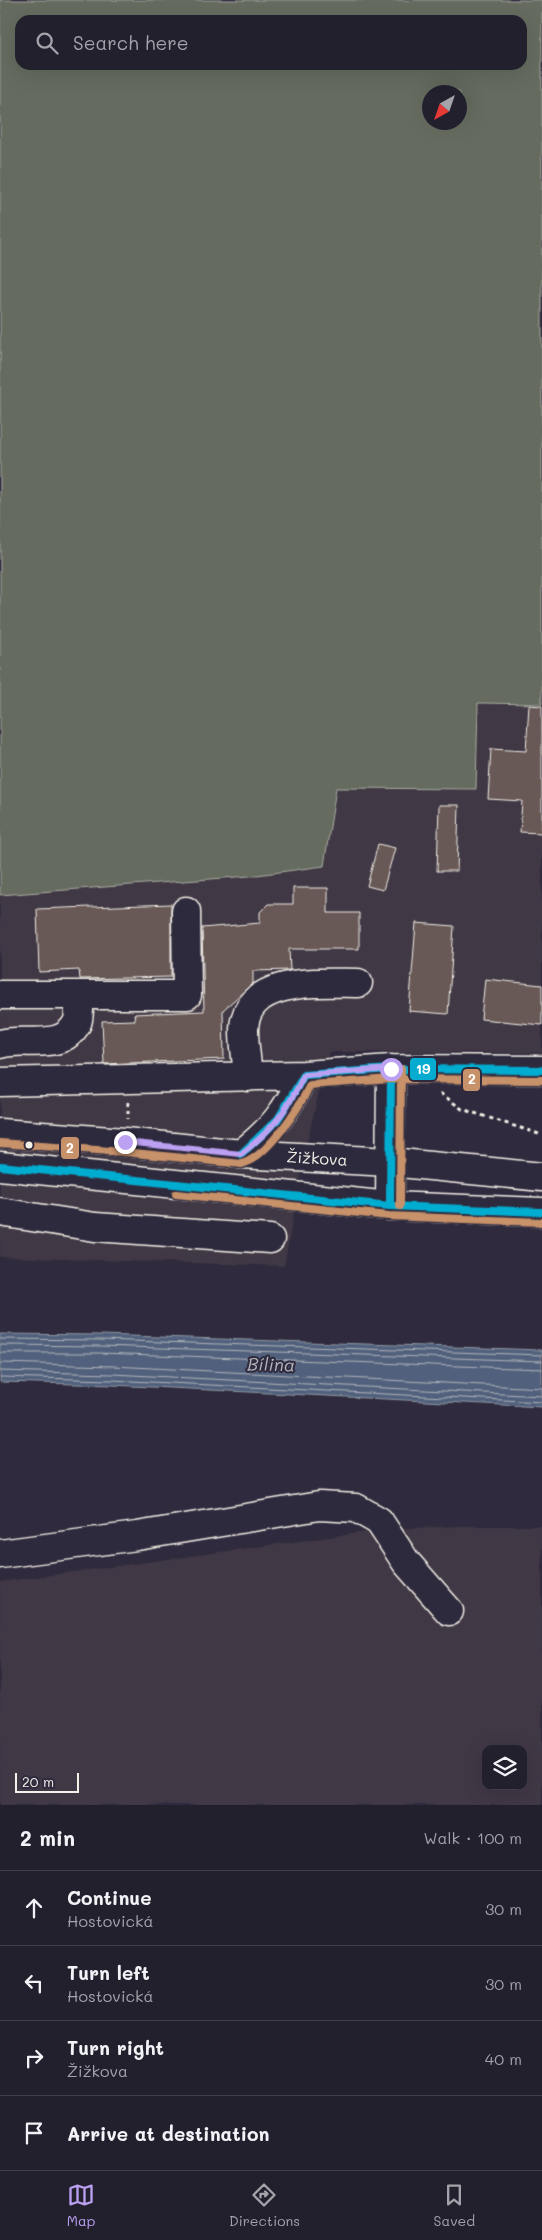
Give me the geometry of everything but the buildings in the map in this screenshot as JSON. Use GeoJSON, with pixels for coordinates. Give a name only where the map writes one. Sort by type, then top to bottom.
{"type":"FeatureCollection","features":[{"type":"Feature","properties":{"kind":"main road"},"geometry":{"type":"LineString","coordinates":[[0,995],[187,995],[186,911]]}},
{"type":"Feature","properties":{"kind":"main road"},"geometry":{"type":"LineString","coordinates":[[248,1077],[244,1029],[248,1010],[257,999],[292,984],[358,983]]}},
{"type":"Feature","properties":{"kind":"main road"},"geometry":{"type":"LineString","coordinates":[[0,1044],[52,1042],[66,1035],[78,1022],[80,995]]}},
{"type":"Feature","properties":{"kind":"main road"},"geometry":{"type":"LineString","coordinates":[[0,1082],[248,1077],[391,1069],[542,1070]]}},
{"type":"Feature","properties":{"kind":"main road"},"geometry":{"type":"LineString","coordinates":[[390,1206],[391,1069]]}},
{"type":"Feature","properties":{"kind":"main road"},"geometry":{"type":"LineString","coordinates":[[241,1154],[264,1136],[284,1114],[304,1075]]}},
{"type":"Feature","properties":{"kind":"main road","name":"Žižkova"},"geometry":{"type":"LineString","coordinates":[[0,1132],[241,1154],[390,1162],[542,1177]]}},
{"type":"Feature","properties":{"kind":"main road"},"geometry":{"type":"LineString","coordinates":[[0,1166],[390,1206],[542,1212]]}},
{"type":"Feature","properties":{"kind":"main road"},"geometry":{"type":"LineString","coordinates":[[0,1212],[95,1227],[270,1239]]}},
{"type":"Feature","properties":{"kind":"main road"},"geometry":{"type":"LineString","coordinates":[[0,1554],[319,1506],[349,1507],[368,1513],[379,1521],[406,1562],[449,1611]]}},
{"type":"Feature","properties":{"kind":"path"},"geometry":{"type":"LineString","coordinates":[[439,1089],[441,1095],[462,1109],[542,1135]]}},
{"type":"Feature","properties":{"kind":"shaded area"},"geometry":{"type":"Polygon","coordinates":[[[478,703],[542,704],[542,1053],[329,1052],[309,1133],[284,1266],[0,1257],[0,895],[250,876],[324,866],[336,788],[476,789],[478,703]]]}},
{"type":"Feature","properties":{"kind":"shaded area"},"geometry":{"type":"Polygon","coordinates":[[[458,1526],[542,1526],[542,1805],[0,1805],[0,1582],[388,1529],[458,1526]]]}},
{"type":"Feature","properties":{"kind":"green space"},"geometry":{"type":"Polygon","coordinates":[[[0,0],[542,0],[542,704],[478,703],[476,789],[336,788],[324,866],[250,876],[0,895],[0,0]]]}},
{"type":"Feature","properties":{"kind":"water","name":"Bílina"},"geometry":{"type":"Polygon","coordinates":[[[0,1334],[101,1335],[542,1350],[542,1407],[112,1385],[0,1382],[0,1334]]]}},
{"type":"Feature","properties":{"kind":"transit line","name":"19"},"geometry":{"type":"LineString","coordinates":[[304,1075],[391,1069],[542,1070]]}},
{"type":"Feature","properties":{"kind":"transit line","name":"19"},"geometry":{"type":"LineString","coordinates":[[390,1206],[391,1069]]}},
{"type":"Feature","properties":{"kind":"transit line","name":"2"},"geometry":{"type":"LineString","coordinates":[[400,1206],[401,1069]]}},
{"type":"Feature","properties":{"kind":"transit line","name":"19"},"geometry":{"type":"LineString","coordinates":[[241,1154],[278,1119],[304,1075]]}},
{"type":"Feature","properties":{"kind":"transit line","name":"2"},"geometry":{"type":"LineString","coordinates":[[0,1143],[124,1152],[242,1164],[262,1152],[272,1142],[291,1118],[310,1085],[391,1079],[542,1080]]}},
{"type":"Feature","properties":{"kind":"transit line","name":"19"},"geometry":{"type":"LineString","coordinates":[[0,1166],[390,1206],[542,1212]]}},
{"type":"Feature","properties":{"kind":"transit line","name":"2"},"geometry":{"type":"LineString","coordinates":[[176,1194],[389,1216],[542,1222]]}},
{"type":"Feature","properties":{"kind":"route"},"geometry":{"type":"LineString","coordinates":[[125,1142],[241,1154],[264,1136],[284,1114],[304,1075],[391,1069]]}}]}
